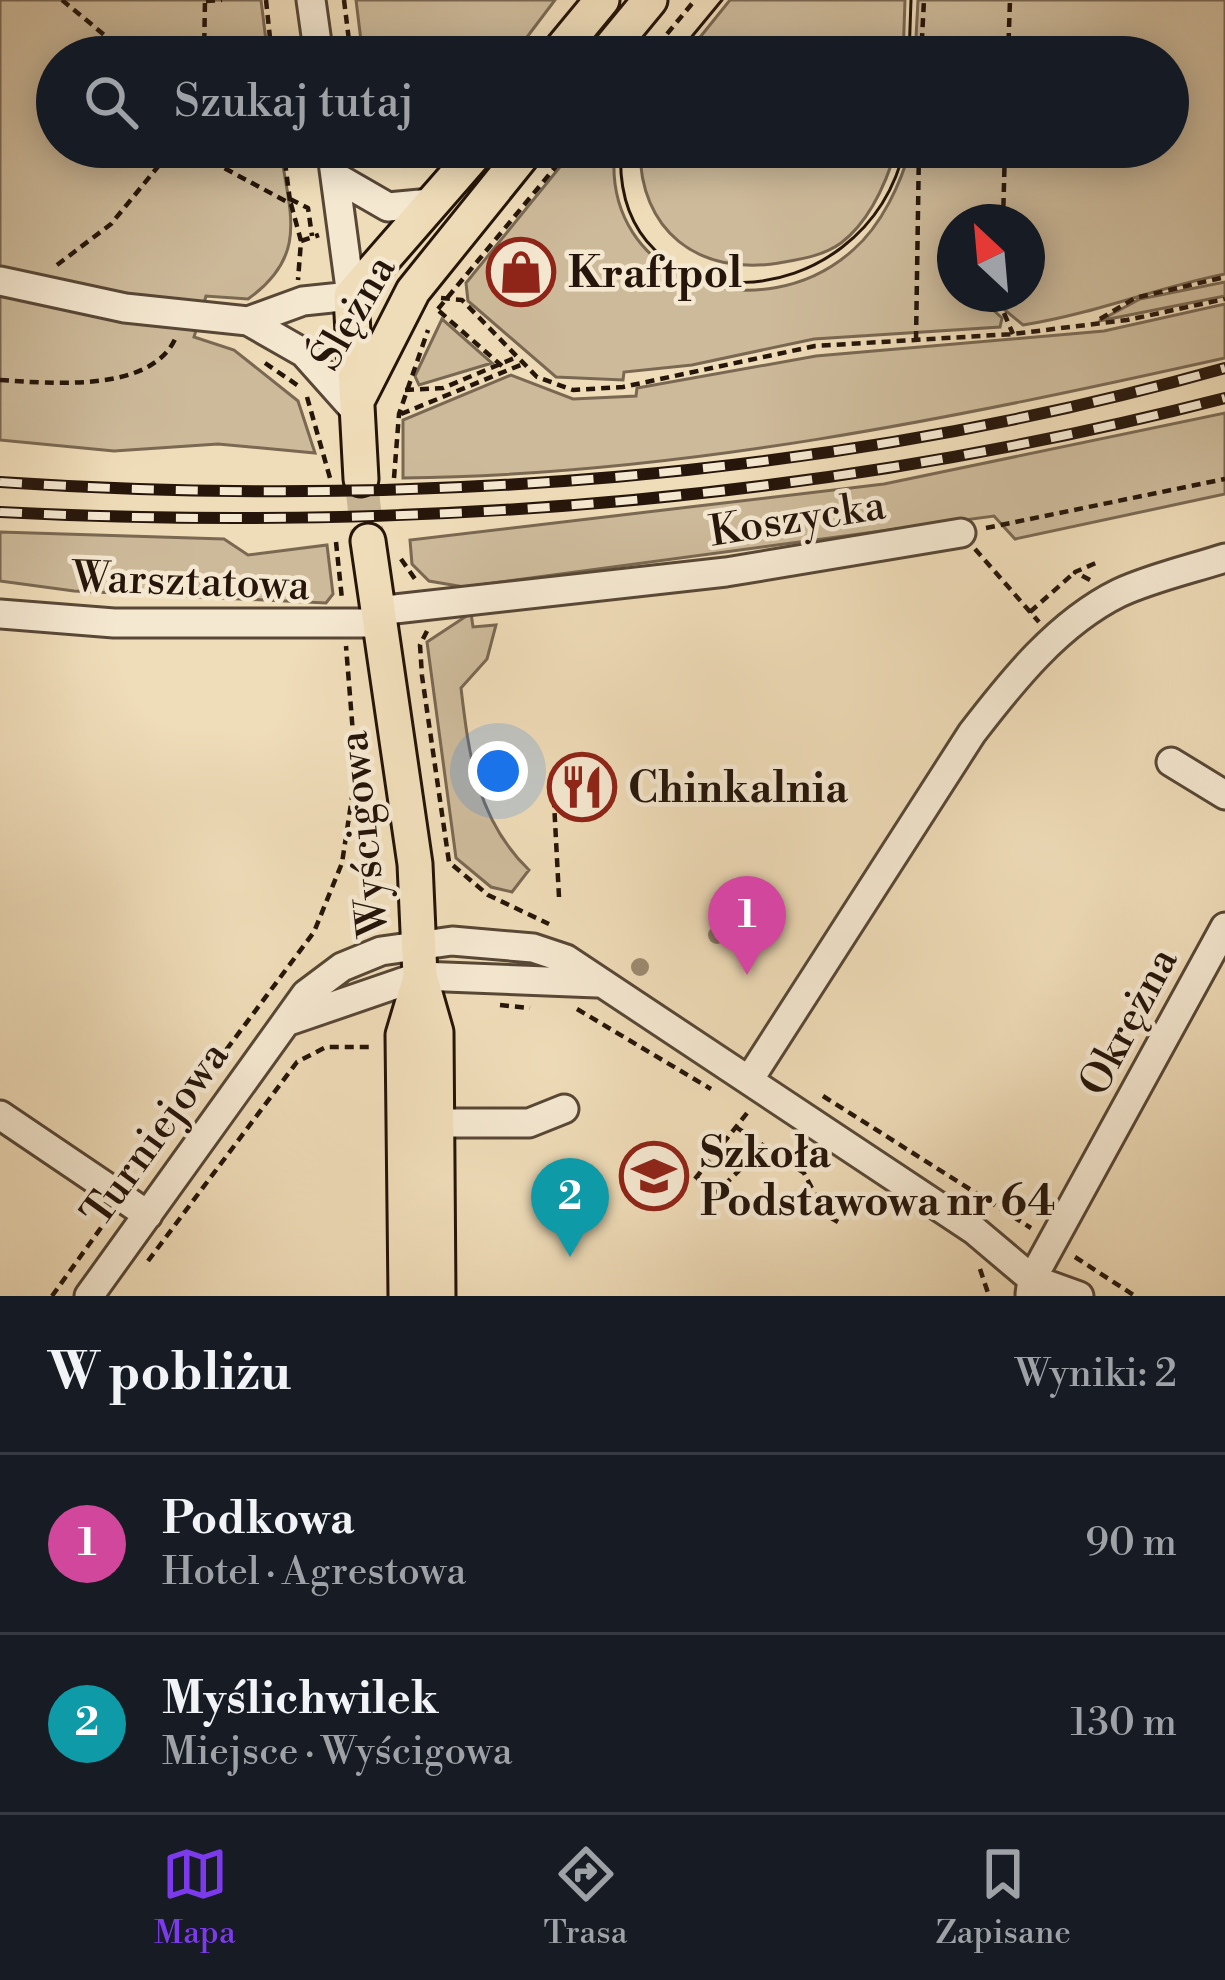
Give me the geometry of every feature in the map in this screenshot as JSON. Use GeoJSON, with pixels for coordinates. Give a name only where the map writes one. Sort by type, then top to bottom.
{"type":"FeatureCollection","features":[{"type":"Feature","properties":{"kind":"main road"},"geometry":{"type":"LineString","coordinates":[[572,36],[602,0]]}},
{"type":"Feature","properties":{"kind":"main road"},"geometry":{"type":"LineString","coordinates":[[620,36],[650,0]]}},
{"type":"Feature","properties":{"kind":"main road","name":"Ślężna"},"geometry":{"type":"LineString","coordinates":[[353,408],[351,296],[462,168]]}},
{"type":"Feature","properties":{"kind":"main road","name":"Ślężna"},"geometry":{"type":"LineString","coordinates":[[353,408],[413,291],[512,168]]}},
{"type":"Feature","properties":{"kind":"main road"},"geometry":{"type":"LineString","coordinates":[[353,408],[362,479]]}},
{"type":"Feature","properties":{"kind":"main road","name":"Wyścigowa"},"geometry":{"type":"LineString","coordinates":[[352,541],[379,617],[416,864],[420,960],[436,1032],[439,1296]]}},
{"type":"Feature","properties":{"kind":"main road","name":"Wyścigowa"},"geometry":{"type":"LineString","coordinates":[[406,1296],[403,1035],[420,960]]}},
{"type":"Feature","properties":{"kind":"street"},"geometry":{"type":"LineString","coordinates":[[311,0],[316,36]]}},
{"type":"Feature","properties":{"kind":"street"},"geometry":{"type":"LineString","coordinates":[[248,321],[303,302],[351,296],[334,168]]}},
{"type":"Feature","properties":{"kind":"street"},"geometry":{"type":"LineString","coordinates":[[336,177],[362,197],[390,208],[431,203]]}},
{"type":"Feature","properties":{"kind":"street"},"geometry":{"type":"LineString","coordinates":[[0,280],[124,308],[248,321],[304,352],[353,408]]}},
{"type":"Feature","properties":{"kind":"street","name":"Koszycka"},"geometry":{"type":"LineString","coordinates":[[379,617],[726,572],[961,533]]}},
{"type":"Feature","properties":{"kind":"street"},"geometry":{"type":"LineString","coordinates":[[742,1092],[972,733],[1014,679],[1054,640],[1118,594],[1225,558]]}},
{"type":"Feature","properties":{"kind":"street","name":"Warsztatowa"},"geometry":{"type":"LineString","coordinates":[[0,614],[114,622],[344,626],[379,617]]}},
{"type":"Feature","properties":{"kind":"street"},"geometry":{"type":"LineString","coordinates":[[1171,762],[1225,795]]}},
{"type":"Feature","properties":{"kind":"street","name":"Okrężna"},"geometry":{"type":"LineString","coordinates":[[1031,1287],[1065,1246],[1225,927]]}},
{"type":"Feature","properties":{"kind":"street","name":"Turniejowa"},"geometry":{"type":"LineString","coordinates":[[89,1296],[306,994],[342,967],[533,948],[566,959],[742,1092],[974,1230],[1031,1287]]}},
{"type":"Feature","properties":{"kind":"street"},"geometry":{"type":"LineString","coordinates":[[437,1124],[529,1124],[564,1109]]}},
{"type":"Feature","properties":{"kind":"street"},"geometry":{"type":"LineString","coordinates":[[0,1115],[148,1215]]}},
{"type":"Feature","properties":{"kind":"street"},"geometry":{"type":"LineString","coordinates":[[1031,1287],[1079,1296]]}},
{"type":"Feature","properties":{"kind":"path"},"geometry":{"type":"LineString","coordinates":[[62,0],[106,36]]}},
{"type":"Feature","properties":{"kind":"path"},"geometry":{"type":"LineString","coordinates":[[204,36],[205,1],[222,0]]}},
{"type":"Feature","properties":{"kind":"path"},"geometry":{"type":"LineString","coordinates":[[266,0],[270,36]]}},
{"type":"Feature","properties":{"kind":"path"},"geometry":{"type":"LineString","coordinates":[[344,0],[348,36]]}},
{"type":"Feature","properties":{"kind":"path"},"geometry":{"type":"LineString","coordinates":[[665,36],[695,0]]}},
{"type":"Feature","properties":{"kind":"path"},"geometry":{"type":"LineString","coordinates":[[922,36],[924,0]]}},
{"type":"Feature","properties":{"kind":"path"},"geometry":{"type":"LineString","coordinates":[[1009,36],[1010,0]]}},
{"type":"Feature","properties":{"kind":"path"},"geometry":{"type":"LineString","coordinates":[[50,269],[111,224],[157,168]]}},
{"type":"Feature","properties":{"kind":"path"},"geometry":{"type":"LineString","coordinates":[[225,168],[308,208],[312,236]]}},
{"type":"Feature","properties":{"kind":"path"},"geometry":{"type":"LineString","coordinates":[[286,168],[302,241],[296,273]]}},
{"type":"Feature","properties":{"kind":"path"},"geometry":{"type":"LineString","coordinates":[[507,370],[438,310],[555,168]]}},
{"type":"Feature","properties":{"kind":"path"},"geometry":{"type":"LineString","coordinates":[[916,340],[919,168]]}},
{"type":"Feature","properties":{"kind":"path"},"geometry":{"type":"LineString","coordinates":[[1003,204],[1004,168]]}},
{"type":"Feature","properties":{"kind":"path"},"geometry":{"type":"LineString","coordinates":[[302,241],[320,235]]}},
{"type":"Feature","properties":{"kind":"path"},"geometry":{"type":"LineString","coordinates":[[1095,322],[1136,298],[1225,278]]}},
{"type":"Feature","properties":{"kind":"path"},"geometry":{"type":"LineString","coordinates":[[445,301],[462,300],[536,377],[573,390],[622,388],[815,346],[1013,334],[1225,299]]}},
{"type":"Feature","properties":{"kind":"path"},"geometry":{"type":"LineString","coordinates":[[1003,312],[1013,334]]}},
{"type":"Feature","properties":{"kind":"path"},"geometry":{"type":"LineString","coordinates":[[302,366],[304,388],[362,479],[399,414],[428,330]]}},
{"type":"Feature","properties":{"kind":"path"},"geometry":{"type":"LineString","coordinates":[[0,380],[65,385],[104,381],[171,349],[179,331]]}},
{"type":"Feature","properties":{"kind":"path"},"geometry":{"type":"LineString","coordinates":[[257,355],[286,382],[304,388]]}},
{"type":"Feature","properties":{"kind":"path"},"geometry":{"type":"LineString","coordinates":[[405,390],[442,388],[517,357]]}},
{"type":"Feature","properties":{"kind":"path"},"geometry":{"type":"LineString","coordinates":[[399,414],[523,364]]}},
{"type":"Feature","properties":{"kind":"path"},"geometry":{"type":"LineString","coordinates":[[1054,640],[961,533],[1225,479]]}},
{"type":"Feature","properties":{"kind":"path"},"geometry":{"type":"LineString","coordinates":[[342,594],[352,541]]}},
{"type":"Feature","properties":{"kind":"path"},"geometry":{"type":"LineString","coordinates":[[400,558],[426,589]]}},
{"type":"Feature","properties":{"kind":"path"},"geometry":{"type":"LineString","coordinates":[[1030,612],[1075,572],[1098,562]]}},
{"type":"Feature","properties":{"kind":"path"},"geometry":{"type":"LineString","coordinates":[[1075,572],[1088,579]]}},
{"type":"Feature","properties":{"kind":"path"},"geometry":{"type":"LineString","coordinates":[[431,624],[420,646],[422,676],[448,862],[458,875],[496,899],[495,913]]}},
{"type":"Feature","properties":{"kind":"path"},"geometry":{"type":"LineString","coordinates":[[52,1296],[321,920],[355,808],[355,734],[344,626]]}},
{"type":"Feature","properties":{"kind":"path"},"geometry":{"type":"LineString","coordinates":[[560,898],[554,802],[569,791]]}},
{"type":"Feature","properties":{"kind":"path"},"geometry":{"type":"LineString","coordinates":[[490,1000],[506,1009],[548,1007]]}},
{"type":"Feature","properties":{"kind":"path"},"geometry":{"type":"LineString","coordinates":[[564,1006],[593,1016],[717,1093]]}},
{"type":"Feature","properties":{"kind":"path"},"geometry":{"type":"LineString","coordinates":[[148,1262],[297,1061],[342,1044],[389,1051]]}},
{"type":"Feature","properties":{"kind":"path"},"geometry":{"type":"LineString","coordinates":[[815,1091],[1065,1246],[1135,1296]]}},
{"type":"Feature","properties":{"kind":"path"},"geometry":{"type":"LineString","coordinates":[[742,1092],[748,1113],[764,1125]]}},
{"type":"Feature","properties":{"kind":"path"},"geometry":{"type":"LineString","coordinates":[[748,1113],[696,1178],[710,1199],[764,1146]]}},
{"type":"Feature","properties":{"kind":"path"},"geometry":{"type":"LineString","coordinates":[[736,1127],[804,1173],[826,1215],[838,1222]]}},
{"type":"Feature","properties":{"kind":"path"},"geometry":{"type":"LineString","coordinates":[[973,1262],[989,1296]]}},
{"type":"Feature","properties":{"kind":"shaded area"},"geometry":{"type":"Polygon","coordinates":[[[0,0],[261,0],[265,36],[36,36],[36,168],[283,168],[291,231],[280,266],[248,299],[206,296],[194,337],[234,350],[298,401],[315,453],[218,444],[114,451],[0,440],[0,0]]]}},
{"type":"Feature","properties":{"kind":"shaded area"},"geometry":{"type":"Polygon","coordinates":[[[356,0],[555,0],[528,36],[360,36],[356,0]]]}},
{"type":"Feature","properties":{"kind":"shaded area"},"geometry":{"type":"Polygon","coordinates":[[[730,0],[905,0],[904,36],[701,36],[730,0]]]}},
{"type":"Feature","properties":{"kind":"shaded area"},"geometry":{"type":"Polygon","coordinates":[[[918,0],[1225,0],[1225,274],[1023,325],[1007,312],[1045,312],[1045,204],[937,204],[937,312],[995,312],[1002,318],[1000,327],[814,339],[692,365],[624,372],[623,380],[556,377],[468,301],[466,283],[559,168],[616,168],[617,194],[633,232],[659,261],[694,281],[733,290],[775,288],[816,275],[853,250],[889,203],[904,168],[1189,168],[1189,36],[916,36],[918,0]]]}},
{"type":"Feature","properties":{"kind":"shaded area"},"geometry":{"type":"Polygon","coordinates":[[[641,168],[890,168],[861,224],[841,243],[804,258],[750,265],[699,254],[679,241],[662,224],[641,168]]]}},
{"type":"Feature","properties":{"kind":"shaded area"},"geometry":{"type":"Polygon","coordinates":[[[1225,282],[1225,296],[1099,321],[1140,299],[1225,282]]]}},
{"type":"Feature","properties":{"kind":"shaded area"},"geometry":{"type":"Polygon","coordinates":[[[1225,304],[1225,358],[1124,380],[920,422],[714,455],[507,474],[403,478],[403,420],[511,375],[573,399],[636,396],[637,388],[816,356],[1104,331],[1225,304]]]}},
{"type":"Feature","properties":{"kind":"shaded area"},"geometry":{"type":"Polygon","coordinates":[[[442,319],[492,363],[419,385],[415,376],[442,319]]]}},
{"type":"Feature","properties":{"kind":"shaded area"},"geometry":{"type":"Polygon","coordinates":[[[1225,413],[1225,494],[1015,539],[994,516],[464,587],[429,581],[412,564],[410,540],[884,484],[1225,413]]]}},
{"type":"Feature","properties":{"kind":"shaded area"},"geometry":{"type":"Polygon","coordinates":[[[0,532],[224,539],[248,555],[327,545],[333,594],[326,603],[74,591],[0,581],[0,532]]]}},
{"type":"Feature","properties":{"kind":"shaded area"},"geometry":{"type":"Polygon","coordinates":[[[471,613],[473,627],[496,625],[487,659],[461,688],[478,786],[498,830],[529,870],[512,892],[491,887],[456,858],[427,642],[471,613]]]}},
{"type":"Feature","properties":{"kind":"tunnel"},"geometry":{"type":"LineString","coordinates":[[361,479],[368,541]]}},
{"type":"Feature","properties":{"kind":"tram line"},"geometry":{"type":"LineString","coordinates":[[692,36],[722,0]]}},
{"type":"Feature","properties":{"kind":"tram line"},"geometry":{"type":"LineString","coordinates":[[910,36],[911,0]]}},
{"type":"Feature","properties":{"kind":"tram line"},"geometry":{"type":"LineString","coordinates":[[623,168],[628,207],[655,250],[695,275],[744,282],[794,273],[842,247],[881,205],[896,168]]}},
{"type":"Feature","properties":{"kind":"railway"},"geometry":{"type":"LineString","coordinates":[[0,482],[307,491],[617,477],[772,460],[925,436],[1076,406],[1225,368]]}},
{"type":"Feature","properties":{"kind":"railway"},"geometry":{"type":"LineString","coordinates":[[0,512],[309,518],[617,502],[922,462],[1225,398]]}},
{"type":"Feature","properties":{"kind":"place","name":"Kraftpol"},"geometry":{"type":"Point","coordinates":[521,272]}},
{"type":"Feature","properties":{"kind":"place","name":"Chinkalnia"},"geometry":{"type":"Point","coordinates":[582,787]}},
{"type":"Feature","properties":{"kind":"place","name":"Podkowa"},"geometry":{"type":"Point","coordinates":[747,975]}},
{"type":"Feature","properties":{"kind":"place","name":"Szkoła Podstawowa nr 64"},"geometry":{"type":"Point","coordinates":[654,1176]}},
{"type":"Feature","properties":{"kind":"place","name":"Myślichwilek"},"geometry":{"type":"Point","coordinates":[570,1257]}}]}
